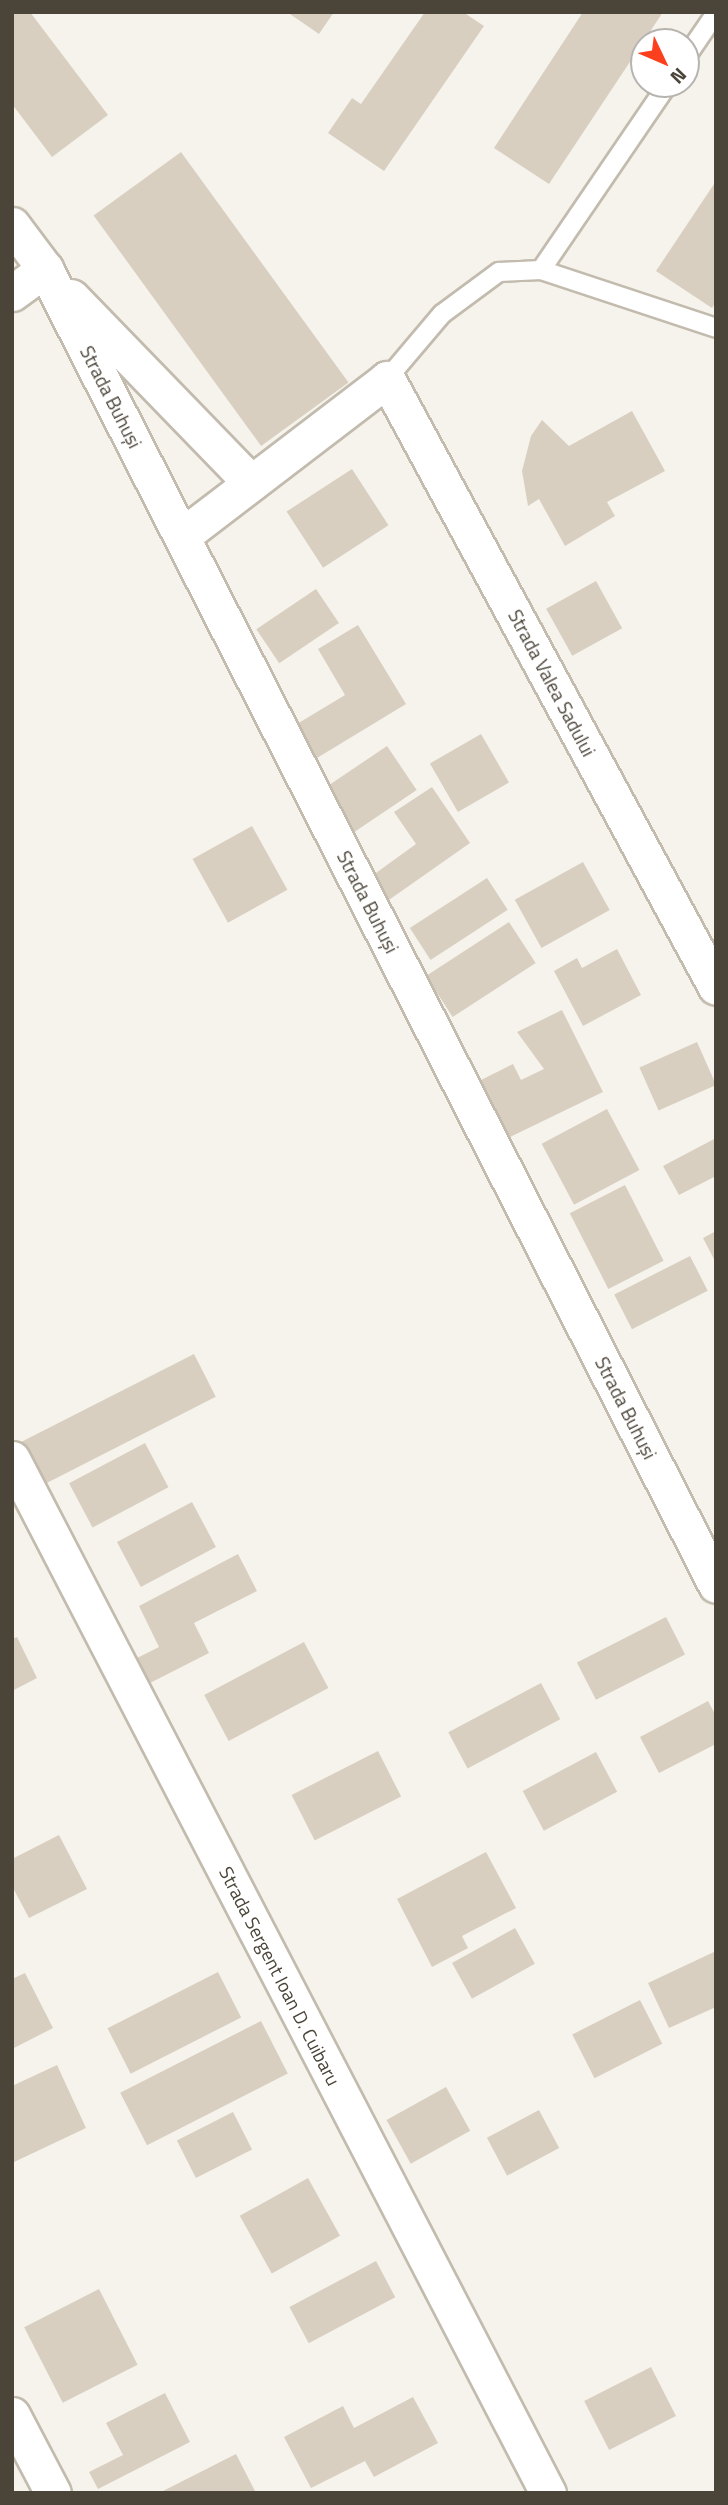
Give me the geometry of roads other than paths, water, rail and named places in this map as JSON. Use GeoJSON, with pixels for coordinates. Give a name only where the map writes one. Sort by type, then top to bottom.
{"type":"FeatureCollection","features":[{"type":"Feature","properties":{"kind":"street","name":"Strada Buhuși"},"geometry":{"type":"LineString","coordinates":[[12,225],[45,269],[716,1585]]}},
{"type":"Feature","properties":{"kind":"street"},"geometry":{"type":"LineString","coordinates":[[12,293],[45,269],[251,483]]}},
{"type":"Feature","properties":{"kind":"street"},"geometry":{"type":"LineString","coordinates":[[182,536],[387,379]]}},
{"type":"Feature","properties":{"kind":"street","name":"Strada Valea Sadului"},"geometry":{"type":"LineString","coordinates":[[387,379],[716,987]]}},
{"type":"Feature","properties":{"kind":"street","name":"Strada Sergent Ioan D. Cuibaru"},"geometry":{"type":"LineString","coordinates":[[12,1459],[548,2493]]}},
{"type":"Feature","properties":{"kind":"street"},"geometry":{"type":"LineString","coordinates":[[12,2415],[52,2493]]}},
{"type":"Feature","properties":{"kind":"lane"},"geometry":{"type":"LineString","coordinates":[[700,36],[716,13]]}},
{"type":"Feature","properties":{"kind":"lane"},"geometry":{"type":"LineString","coordinates":[[541,270],[658,98]]}},
{"type":"Feature","properties":{"kind":"lane"},"geometry":{"type":"LineString","coordinates":[[387,379],[442,314],[480,282],[499,272],[541,270],[716,328]]}}]}
